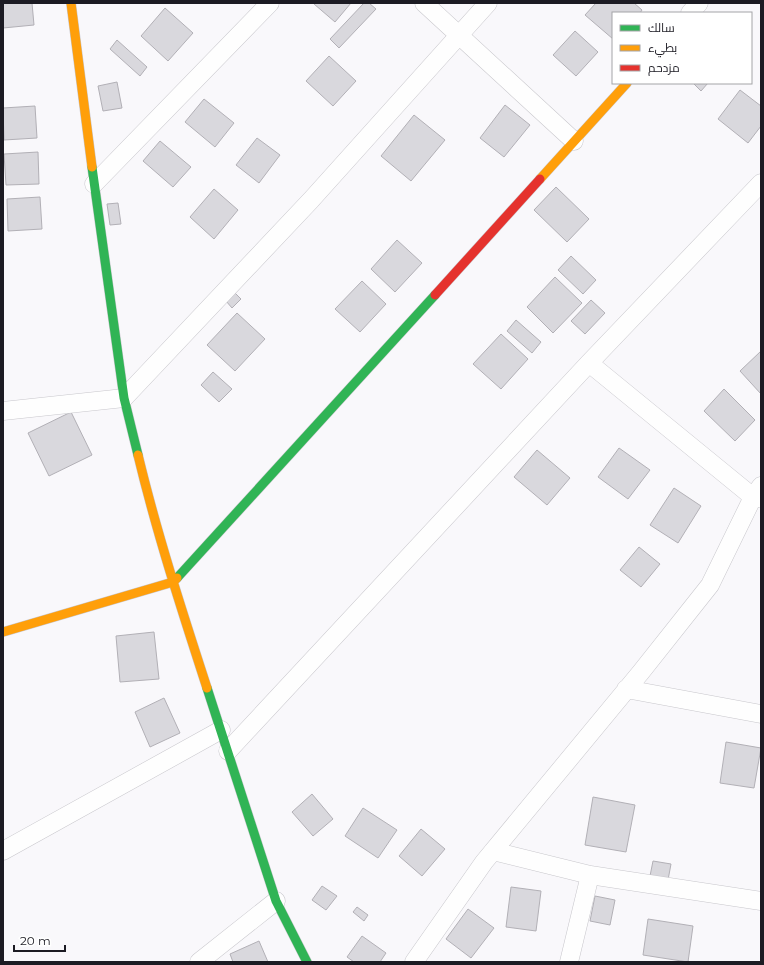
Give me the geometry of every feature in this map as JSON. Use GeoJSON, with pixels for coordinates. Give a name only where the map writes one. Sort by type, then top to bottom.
{"type":"FeatureCollection","features":[{"type":"Feature","properties":{"kind":"street"},"geometry":{"type":"LineString","coordinates":[[72,3],[94,184],[124,398],[145,485],[173,582],[276,901],[307,962]]}},
{"type":"Feature","properties":{"kind":"street"},"geometry":{"type":"LineString","coordinates":[[94,184],[270,3]]}},
{"type":"Feature","properties":{"kind":"street"},"geometry":{"type":"LineString","coordinates":[[424,3],[574,141]]}},
{"type":"Feature","properties":{"kind":"street"},"geometry":{"type":"LineString","coordinates":[[3,411],[124,398],[312,200],[488,3]]}},
{"type":"Feature","properties":{"kind":"street"},"geometry":{"type":"LineString","coordinates":[[3,632],[173,582],[626,84]]}},
{"type":"Feature","properties":{"kind":"street"},"geometry":{"type":"LineString","coordinates":[[228,751],[589,363],[761,183]]}},
{"type":"Feature","properties":{"kind":"street"},"geometry":{"type":"LineString","coordinates":[[414,962],[493,851],[710,585],[758,494],[589,363]]}},
{"type":"Feature","properties":{"kind":"street"},"geometry":{"type":"LineString","coordinates":[[626,689],[761,714]]}},
{"type":"Feature","properties":{"kind":"street"},"geometry":{"type":"LineString","coordinates":[[3,851],[221,730]]}},
{"type":"Feature","properties":{"kind":"street"},"geometry":{"type":"LineString","coordinates":[[493,851],[590,875],[761,900]]}},
{"type":"Feature","properties":{"kind":"street"},"geometry":{"type":"LineString","coordinates":[[569,962],[590,875]]}},
{"type":"Feature","properties":{"kind":"street"},"geometry":{"type":"LineString","coordinates":[[199,962],[276,901]]}},
{"type":"Feature","properties":{"kind":"building"},"geometry":{"type":"Polygon","coordinates":[[[3,3],[32,3],[34,25],[3,28],[3,3]]]}},
{"type":"Feature","properties":{"kind":"building"},"geometry":{"type":"Polygon","coordinates":[[[351,3],[335,22],[314,4],[351,3]]]}},
{"type":"Feature","properties":{"kind":"building"},"geometry":{"type":"Polygon","coordinates":[[[364,3],[369,3],[376,9],[339,48],[330,39],[364,3]]]}},
{"type":"Feature","properties":{"kind":"building"},"geometry":{"type":"Polygon","coordinates":[[[596,3],[634,3],[642,10],[641,12],[612,12],[612,38],[585,15],[596,3]]]}},
{"type":"Feature","properties":{"kind":"building"},"geometry":{"type":"Polygon","coordinates":[[[165,8],[193,33],[168,61],[141,36],[165,8]]]}},
{"type":"Feature","properties":{"kind":"building"},"geometry":{"type":"Polygon","coordinates":[[[575,31],[598,52],[576,76],[553,55],[575,31]]]}},
{"type":"Feature","properties":{"kind":"building"},"geometry":{"type":"Polygon","coordinates":[[[117,40],[147,67],[140,76],[110,49],[117,40]]]}},
{"type":"Feature","properties":{"kind":"building"},"geometry":{"type":"Polygon","coordinates":[[[329,56],[356,81],[333,106],[306,81],[329,56]]]}},
{"type":"Feature","properties":{"kind":"building"},"geometry":{"type":"Polygon","coordinates":[[[117,82],[122,108],[103,111],[98,86],[117,82]]]}},
{"type":"Feature","properties":{"kind":"building"},"geometry":{"type":"Polygon","coordinates":[[[694,84],[707,84],[701,91],[694,84]]]}},
{"type":"Feature","properties":{"kind":"building"},"geometry":{"type":"Polygon","coordinates":[[[740,90],[761,106],[761,126],[748,143],[718,119],[740,90]]]}},
{"type":"Feature","properties":{"kind":"building"},"geometry":{"type":"Polygon","coordinates":[[[204,99],[234,123],[215,147],[185,122],[204,99]]]}},
{"type":"Feature","properties":{"kind":"building"},"geometry":{"type":"Polygon","coordinates":[[[505,105],[530,125],[504,157],[480,138],[505,105]]]}},
{"type":"Feature","properties":{"kind":"building"},"geometry":{"type":"Polygon","coordinates":[[[35,106],[37,138],[4,140],[3,108],[35,106]]]}},
{"type":"Feature","properties":{"kind":"building"},"geometry":{"type":"Polygon","coordinates":[[[414,115],[445,140],[411,181],[381,156],[414,115]]]}},
{"type":"Feature","properties":{"kind":"building"},"geometry":{"type":"Polygon","coordinates":[[[257,138],[280,155],[259,183],[236,165],[257,138]]]}},
{"type":"Feature","properties":{"kind":"building"},"geometry":{"type":"Polygon","coordinates":[[[160,141],[191,167],[173,187],[143,161],[160,141]]]}},
{"type":"Feature","properties":{"kind":"building"},"geometry":{"type":"Polygon","coordinates":[[[38,152],[39,184],[6,185],[4,154],[38,152]]]}},
{"type":"Feature","properties":{"kind":"building"},"geometry":{"type":"Polygon","coordinates":[[[556,187],[589,219],[567,242],[534,210],[556,187]]]}},
{"type":"Feature","properties":{"kind":"building"},"geometry":{"type":"Polygon","coordinates":[[[214,189],[238,210],[214,239],[190,217],[214,189]]]}},
{"type":"Feature","properties":{"kind":"building"},"geometry":{"type":"Polygon","coordinates":[[[40,197],[42,229],[8,231],[7,199],[40,197]]]}},
{"type":"Feature","properties":{"kind":"building"},"geometry":{"type":"Polygon","coordinates":[[[118,203],[121,224],[110,225],[107,204],[118,203]]]}},
{"type":"Feature","properties":{"kind":"building"},"geometry":{"type":"Polygon","coordinates":[[[397,240],[422,263],[395,292],[371,269],[397,240]]]}},
{"type":"Feature","properties":{"kind":"building"},"geometry":{"type":"Polygon","coordinates":[[[571,256],[596,280],[583,294],[558,270],[571,256]]]}},
{"type":"Feature","properties":{"kind":"building"},"geometry":{"type":"Polygon","coordinates":[[[555,277],[582,303],[553,333],[527,307],[555,277]]]}},
{"type":"Feature","properties":{"kind":"building"},"geometry":{"type":"Polygon","coordinates":[[[362,281],[386,304],[360,332],[335,309],[362,281]]]}},
{"type":"Feature","properties":{"kind":"building"},"geometry":{"type":"Polygon","coordinates":[[[234,292],[241,299],[232,308],[226,301],[234,292]]]}},
{"type":"Feature","properties":{"kind":"building"},"geometry":{"type":"Polygon","coordinates":[[[591,300],[605,313],[585,334],[571,321],[591,300]]]}},
{"type":"Feature","properties":{"kind":"building"},"geometry":{"type":"Polygon","coordinates":[[[237,313],[265,339],[235,371],[207,345],[237,313]]]}},
{"type":"Feature","properties":{"kind":"building"},"geometry":{"type":"Polygon","coordinates":[[[516,320],[541,342],[532,353],[507,331],[516,320]]]}},
{"type":"Feature","properties":{"kind":"building"},"geometry":{"type":"Polygon","coordinates":[[[501,334],[528,359],[501,389],[473,364],[501,334]]]}},
{"type":"Feature","properties":{"kind":"building"},"geometry":{"type":"Polygon","coordinates":[[[761,351],[761,394],[740,371],[761,351]]]}},
{"type":"Feature","properties":{"kind":"building"},"geometry":{"type":"Polygon","coordinates":[[[213,372],[232,389],[219,402],[201,385],[213,372]]]}},
{"type":"Feature","properties":{"kind":"building"},"geometry":{"type":"Polygon","coordinates":[[[724,389],[755,420],[735,441],[704,411],[724,389]]]}},
{"type":"Feature","properties":{"kind":"building"},"geometry":{"type":"Polygon","coordinates":[[[71,412],[92,455],[49,476],[28,433],[71,412]]]}},
{"type":"Feature","properties":{"kind":"building"},"geometry":{"type":"Polygon","coordinates":[[[619,448],[650,470],[628,499],[598,477],[619,448]]]}},
{"type":"Feature","properties":{"kind":"building"},"geometry":{"type":"Polygon","coordinates":[[[537,450],[570,478],[547,505],[514,477],[537,450]]]}},
{"type":"Feature","properties":{"kind":"building"},"geometry":{"type":"Polygon","coordinates":[[[674,488],[701,506],[678,543],[650,525],[674,488]]]}},
{"type":"Feature","properties":{"kind":"building"},"geometry":{"type":"Polygon","coordinates":[[[639,547],[660,564],[641,587],[620,570],[639,547]]]}},
{"type":"Feature","properties":{"kind":"building"},"geometry":{"type":"Polygon","coordinates":[[[154,632],[159,679],[120,682],[116,636],[154,632]]]}},
{"type":"Feature","properties":{"kind":"building"},"geometry":{"type":"Polygon","coordinates":[[[164,698],[180,733],[150,747],[135,712],[164,698]]]}},
{"type":"Feature","properties":{"kind":"building"},"geometry":{"type":"Polygon","coordinates":[[[726,742],[761,748],[754,788],[720,783],[726,742]]]}},
{"type":"Feature","properties":{"kind":"building"},"geometry":{"type":"Polygon","coordinates":[[[312,794],[333,819],[313,836],[292,812],[312,794]]]}},
{"type":"Feature","properties":{"kind":"building"},"geometry":{"type":"Polygon","coordinates":[[[593,797],[635,805],[626,852],[585,845],[593,797]]]}},
{"type":"Feature","properties":{"kind":"building"},"geometry":{"type":"Polygon","coordinates":[[[363,808],[397,830],[378,858],[345,836],[363,808]]]}},
{"type":"Feature","properties":{"kind":"building"},"geometry":{"type":"Polygon","coordinates":[[[421,829],[445,849],[422,876],[399,856],[421,829]]]}},
{"type":"Feature","properties":{"kind":"building"},"geometry":{"type":"Polygon","coordinates":[[[653,861],[671,864],[668,880],[650,876],[653,861]]]}},
{"type":"Feature","properties":{"kind":"building"},"geometry":{"type":"Polygon","coordinates":[[[322,886],[337,896],[326,910],[312,900],[322,886]]]}},
{"type":"Feature","properties":{"kind":"building"},"geometry":{"type":"Polygon","coordinates":[[[511,887],[541,891],[536,931],[506,927],[511,887]]]}},
{"type":"Feature","properties":{"kind":"building"},"geometry":{"type":"Polygon","coordinates":[[[595,896],[615,900],[610,925],[590,921],[595,896]]]}},
{"type":"Feature","properties":{"kind":"building"},"geometry":{"type":"Polygon","coordinates":[[[357,907],[368,915],[364,921],[353,912],[357,907]]]}},
{"type":"Feature","properties":{"kind":"building"},"geometry":{"type":"Polygon","coordinates":[[[468,909],[494,928],[471,958],[446,939],[468,909]]]}},
{"type":"Feature","properties":{"kind":"building"},"geometry":{"type":"Polygon","coordinates":[[[648,919],[693,926],[688,962],[643,955],[648,919]]]}},
{"type":"Feature","properties":{"kind":"building"},"geometry":{"type":"Polygon","coordinates":[[[362,936],[386,953],[380,962],[354,962],[347,957],[362,936]]]}},
{"type":"Feature","properties":{"kind":"building"},"geometry":{"type":"Polygon","coordinates":[[[259,941],[268,962],[233,962],[230,954],[259,941]]]}},
{"type":"Feature","properties":{"kind":"traffic: fast"},"geometry":{"type":"LineString","coordinates":[[92,167],[124,398],[138,455]]}},
{"type":"Feature","properties":{"kind":"traffic: fast"},"geometry":{"type":"LineString","coordinates":[[177,578],[435,295]]}},
{"type":"Feature","properties":{"kind":"traffic: fast"},"geometry":{"type":"LineString","coordinates":[[207,688],[276,901],[307,962]]}},
{"type":"Feature","properties":{"kind":"traffic: slow"},"geometry":{"type":"LineString","coordinates":[[71,3],[92,167]]}},
{"type":"Feature","properties":{"kind":"traffic: slow"},"geometry":{"type":"LineString","coordinates":[[540,179],[626,84]]}},
{"type":"Feature","properties":{"kind":"traffic: slow"},"geometry":{"type":"LineString","coordinates":[[138,455],[145,485],[179,601],[207,688]]}},
{"type":"Feature","properties":{"kind":"traffic: slow"},"geometry":{"type":"LineString","coordinates":[[3,632],[173,582],[177,578]]}},
{"type":"Feature","properties":{"kind":"traffic: jam"},"geometry":{"type":"LineString","coordinates":[[435,295],[540,179]]}}]}
